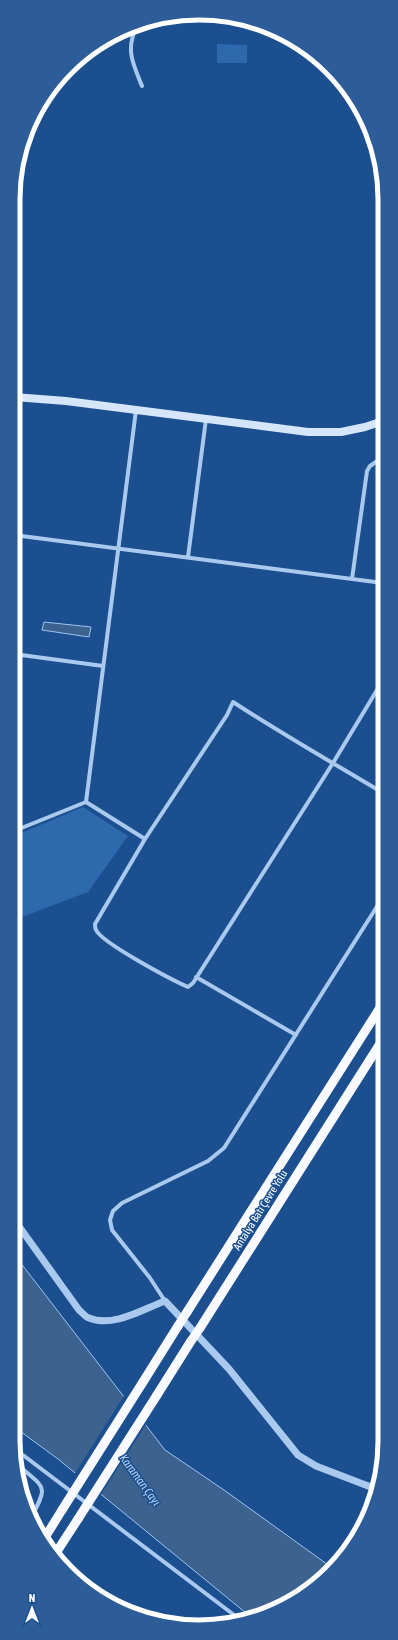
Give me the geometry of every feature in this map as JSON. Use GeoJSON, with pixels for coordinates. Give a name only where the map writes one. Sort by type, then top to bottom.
{"type":"FeatureCollection","features":[{"type":"Feature","properties":{"kind":"highway"},"geometry":{"type":"LineString","coordinates":[[47,1535],[378,1011]]}},
{"type":"Feature","properties":{"kind":"highway","name":"Antalya Batı Çevre Yolu"},"geometry":{"type":"LineString","coordinates":[[57,1551],[378,1047]]}},
{"type":"Feature","properties":{"kind":"main road"},"geometry":{"type":"LineString","coordinates":[[20,397],[136,409],[308,432],[341,432],[366,427],[378,423]]}},
{"type":"Feature","properties":{"kind":"street"},"geometry":{"type":"LineString","coordinates":[[134,32],[130,40],[130,52],[142,86]]}},
{"type":"Feature","properties":{"kind":"street"},"geometry":{"type":"LineString","coordinates":[[86,802],[136,409]]}},
{"type":"Feature","properties":{"kind":"street"},"geometry":{"type":"LineString","coordinates":[[188,557],[206,418]]}},
{"type":"Feature","properties":{"kind":"street"},"geometry":{"type":"LineString","coordinates":[[352,579],[367,472],[370,466],[378,460]]}},
{"type":"Feature","properties":{"kind":"street"},"geometry":{"type":"LineString","coordinates":[[20,536],[378,582]]}},
{"type":"Feature","properties":{"kind":"street"},"geometry":{"type":"LineString","coordinates":[[20,655],[103,666]]}},
{"type":"Feature","properties":{"kind":"street"},"geometry":{"type":"LineString","coordinates":[[378,688],[333,763],[196,977],[188,987],[174,981],[115,946],[96,931],[94,924],[146,839],[227,715],[233,702],[333,763],[378,789]]}},
{"type":"Feature","properties":{"kind":"street"},"geometry":{"type":"LineString","coordinates":[[20,829],[86,802]]}},
{"type":"Feature","properties":{"kind":"street"},"geometry":{"type":"LineString","coordinates":[[86,802],[146,839]]}},
{"type":"Feature","properties":{"kind":"street"},"geometry":{"type":"LineString","coordinates":[[372,1487],[316,1466],[298,1455],[229,1369],[165,1300],[150,1278],[112,1230],[110,1220],[113,1212],[122,1203],[208,1161],[224,1148],[378,905]]}},
{"type":"Feature","properties":{"kind":"street"},"geometry":{"type":"LineString","coordinates":[[196,977],[296,1035]]}},
{"type":"Feature","properties":{"kind":"street"},"geometry":{"type":"LineString","coordinates":[[20,1228],[79,1310],[88,1318],[103,1321],[117,1319],[165,1300]]}},
{"type":"Feature","properties":{"kind":"street"},"geometry":{"type":"LineString","coordinates":[[20,1454],[236,1616]]}},
{"type":"Feature","properties":{"kind":"street"},"geometry":{"type":"LineString","coordinates":[[22,1469],[43,1489],[43,1495],[35,1511]]}},
{"type":"Feature","properties":{"kind":"shaded area"},"geometry":{"type":"Polygon","coordinates":[[[217,44],[247,45],[247,63],[217,63],[217,44]]]}},
{"type":"Feature","properties":{"kind":"shaded area"},"geometry":{"type":"Polygon","coordinates":[[[83,807],[128,836],[88,892],[20,918],[20,833],[83,807]]]}},
{"type":"Feature","properties":{"kind":"water"},"geometry":{"type":"Polygon","coordinates":[[[44,622],[91,627],[89,637],[42,630],[44,622]]]}},
{"type":"Feature","properties":{"kind":"water","name":"Karaman Çayı"},"geometry":{"type":"Polygon","coordinates":[[[20,1262],[165,1450],[224,1490],[328,1565],[308,1583],[278,1602],[247,1614],[58,1459],[20,1431],[20,1262]]]}},
{"type":"Feature","properties":{"kind":"pier"},"geometry":{"type":"Polygon","coordinates":[[[125,1394],[147,1423],[100,1496],[74,1475],[125,1394]]]}}]}
